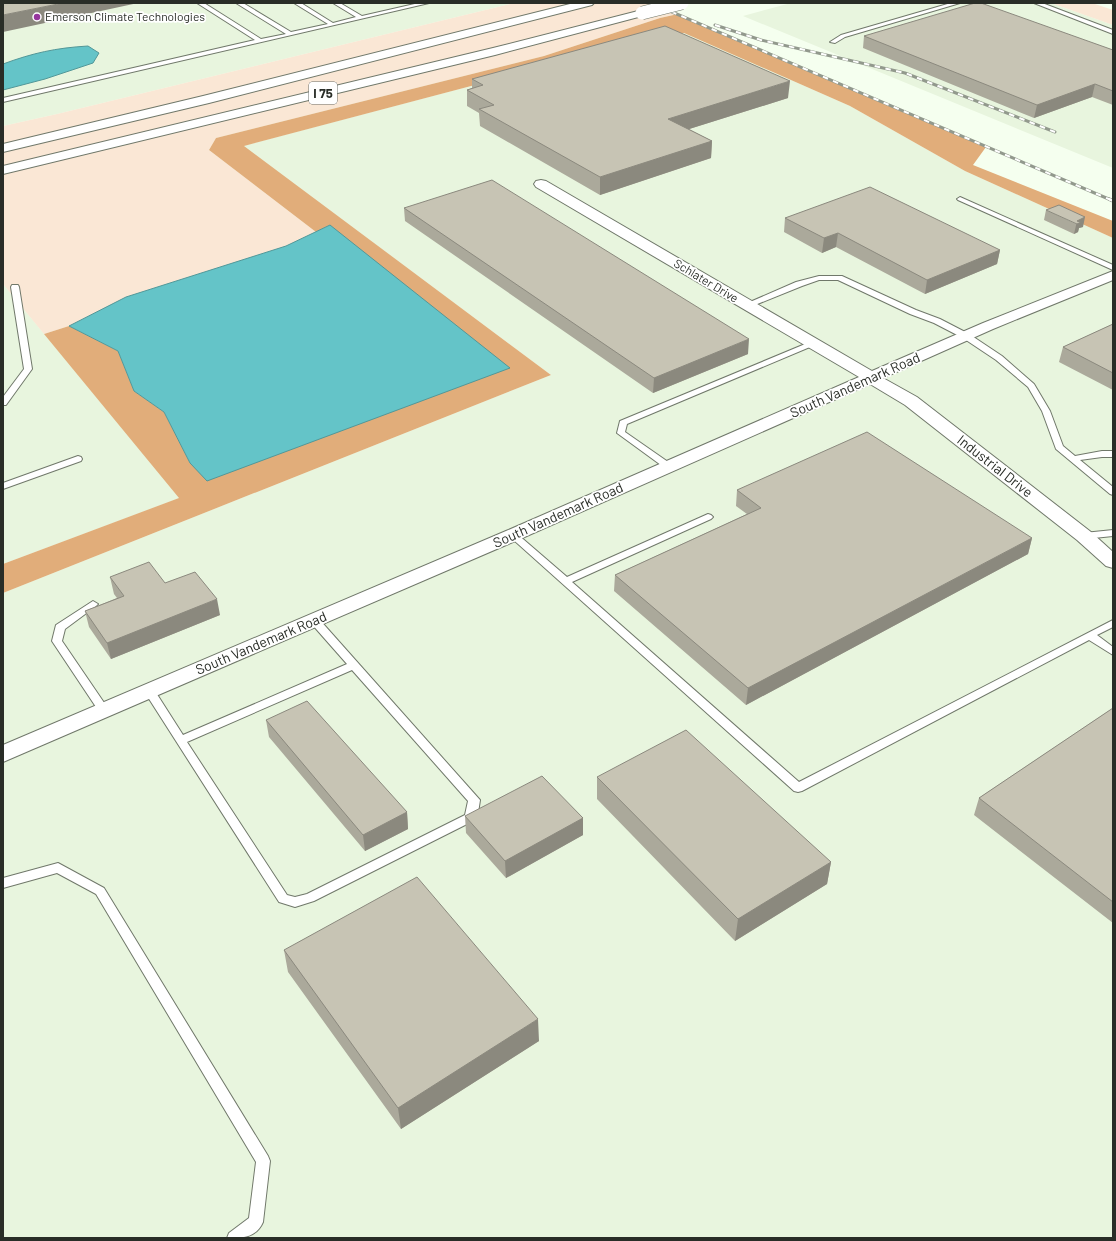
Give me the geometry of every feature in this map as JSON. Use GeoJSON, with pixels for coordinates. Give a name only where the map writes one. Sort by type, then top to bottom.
{"type":"FeatureCollection","features":[{"type":"Feature","properties":{"kind":"highway","name":"I 75"},"geometry":{"type":"LineString","coordinates":[[3,148],[204,100],[588,3]]}},
{"type":"Feature","properties":{"kind":"highway","name":"I 75"},"geometry":{"type":"LineString","coordinates":[[3,170],[488,53],[682,3]]}},
{"type":"Feature","properties":{"kind":"street","name":"Schlater Drive"},"geometry":{"type":"LineString","coordinates":[[541,184],[871,378]]}},
{"type":"Feature","properties":{"kind":"street","name":"South Vandemark Road"},"geometry":{"type":"LineString","coordinates":[[3,754],[513,536],[668,466],[966,336],[1113,275]]}},
{"type":"Feature","properties":{"kind":"street","name":"Industrial Drive"},"geometry":{"type":"LineString","coordinates":[[871,378],[911,401],[1084,536],[1113,562]]}},
{"type":"Feature","properties":{"kind":"lane"},"geometry":{"type":"LineString","coordinates":[[200,3],[260,41]]}},
{"type":"Feature","properties":{"kind":"lane"},"geometry":{"type":"LineString","coordinates":[[239,3],[290,34]]}},
{"type":"Feature","properties":{"kind":"lane"},"geometry":{"type":"LineString","coordinates":[[297,3],[332,24]]}},
{"type":"Feature","properties":{"kind":"lane"},"geometry":{"type":"LineString","coordinates":[[336,3],[361,18]]}},
{"type":"Feature","properties":{"kind":"lane"},"geometry":{"type":"LineString","coordinates":[[396,3],[404,8]]}},
{"type":"Feature","properties":{"kind":"lane"},"geometry":{"type":"LineString","coordinates":[[3,100],[426,3]]}},
{"type":"Feature","properties":{"kind":"lane"},"geometry":{"type":"LineString","coordinates":[[833,42],[843,36],[957,3]]}},
{"type":"Feature","properties":{"kind":"lane"},"geometry":{"type":"LineString","coordinates":[[1037,3],[1113,32]]}},
{"type":"Feature","properties":{"kind":"lane"},"geometry":{"type":"LineString","coordinates":[[960,199],[1113,268]]}},
{"type":"Feature","properties":{"kind":"lane"},"geometry":{"type":"LineString","coordinates":[[747,305],[798,284],[819,278],[839,278],[913,312],[937,321],[966,336],[999,358],[1031,386],[1046,411],[1059,447],[1113,492]]}},
{"type":"Feature","properties":{"kind":"lane"},"geometry":{"type":"LineString","coordinates":[[3,403],[28,368],[14,287]]}},
{"type":"Feature","properties":{"kind":"lane"},"geometry":{"type":"LineString","coordinates":[[668,466],[622,432],[623,423],[813,344]]}},
{"type":"Feature","properties":{"kind":"lane"},"geometry":{"type":"LineString","coordinates":[[1073,458],[1113,454]]}},
{"type":"Feature","properties":{"kind":"lane"},"geometry":{"type":"LineString","coordinates":[[3,486],[78,459]]}},
{"type":"Feature","properties":{"kind":"lane"},"geometry":{"type":"LineString","coordinates":[[565,582],[708,517]]}},
{"type":"Feature","properties":{"kind":"lane"},"geometry":{"type":"LineString","coordinates":[[1084,536],[1113,533]]}},
{"type":"Feature","properties":{"kind":"lane"},"geometry":{"type":"LineString","coordinates":[[513,536],[798,788],[1113,623]]}},
{"type":"Feature","properties":{"kind":"lane"},"geometry":{"type":"LineString","coordinates":[[93,604],[60,627],[57,641],[104,710]]}},
{"type":"Feature","properties":{"kind":"lane"},"geometry":{"type":"LineString","coordinates":[[149,691],[283,899],[295,902],[310,898],[469,818],[472,812],[474,800],[314,620]]}},
{"type":"Feature","properties":{"kind":"lane"},"geometry":{"type":"LineString","coordinates":[[1090,635],[1113,652]]}},
{"type":"Feature","properties":{"kind":"lane"},"geometry":{"type":"LineString","coordinates":[[181,740],[354,665]]}},
{"type":"Feature","properties":{"kind":"lane"},"geometry":{"type":"LineString","coordinates":[[3,884],[58,868],[100,892],[263,1161],[256,1222],[234,1238]]}},
{"type":"Feature","properties":{"kind":"shaded area"},"geometry":{"type":"Polygon","coordinates":[[[3,3],[514,3],[3,126],[3,3]]]}},
{"type":"Feature","properties":{"kind":"shaded area"},"geometry":{"type":"Polygon","coordinates":[[[514,3],[651,3],[678,14],[660,18],[544,56],[216,138],[209,150],[316,232],[286,246],[126,297],[69,326],[44,334],[3,284],[3,126],[514,3]]]}},
{"type":"Feature","properties":{"kind":"shaded area"},"geometry":{"type":"Polygon","coordinates":[[[791,3],[1051,3],[1113,25],[1113,168],[743,16],[791,3]]]}},
{"type":"Feature","properties":{"kind":"shaded area"},"geometry":{"type":"Polygon","coordinates":[[[1051,3],[1092,3],[1113,10],[1113,25],[1051,3]]]}},
{"type":"Feature","properties":{"kind":"shaded area"},"geometry":{"type":"Polygon","coordinates":[[[678,14],[986,147],[973,165],[1113,221],[1113,238],[965,171],[850,106],[684,33],[661,36],[244,146],[551,375],[3,593],[3,564],[179,498],[44,334],[69,326],[118,351],[134,391],[164,412],[190,463],[330,225],[316,232],[209,150],[216,138],[544,56],[660,18],[678,14]]]}},
{"type":"Feature","properties":{"kind":"shaded area"},"geometry":{"type":"Polygon","coordinates":[[[684,33],[850,106],[965,171],[1113,238],[1113,1238],[3,1238],[3,593],[551,375],[243,146],[661,36],[684,33]]]}},
{"type":"Feature","properties":{"kind":"shaded area"},"geometry":{"type":"Polygon","coordinates":[[[3,284],[180,498],[3,564],[3,284]]]}},
{"type":"Feature","properties":{"kind":"water"},"geometry":{"type":"Polygon","coordinates":[[[88,46],[99,53],[93,63],[45,79],[3,90],[3,64],[44,52],[88,46]]]}},
{"type":"Feature","properties":{"kind":"water"},"geometry":{"type":"Polygon","coordinates":[[[330,225],[510,368],[207,481],[190,463],[164,412],[134,391],[118,351],[69,326],[126,297],[286,246],[330,225]]]}},
{"type":"Feature","properties":{"kind":"building"},"geometry":{"type":"Polygon","coordinates":[[[3,3],[63,3],[3,15],[3,3]]]}},
{"type":"Feature","properties":{"kind":"building"},"geometry":{"type":"Polygon","coordinates":[[[975,3],[981,3],[1113,50],[1113,91],[1095,84],[1037,105],[864,36],[975,3]]]}},
{"type":"Feature","properties":{"kind":"building"},"geometry":{"type":"Polygon","coordinates":[[[665,26],[790,81],[668,119],[712,141],[600,177],[479,109],[494,105],[467,90],[483,85],[472,79],[665,26]]]}},
{"type":"Feature","properties":{"kind":"building"},"geometry":{"type":"Polygon","coordinates":[[[492,180],[749,339],[654,378],[404,208],[492,180]]]}},
{"type":"Feature","properties":{"kind":"building"},"geometry":{"type":"Polygon","coordinates":[[[870,187],[1000,250],[927,280],[838,233],[824,238],[785,218],[870,187]]]}},
{"type":"Feature","properties":{"kind":"building"},"geometry":{"type":"Polygon","coordinates":[[[1059,205],[1085,217],[1077,221],[1081,222],[1077,224],[1046,210],[1059,205]]]}},
{"type":"Feature","properties":{"kind":"building"},"geometry":{"type":"Polygon","coordinates":[[[1113,324],[1113,373],[1063,347],[1113,324]]]}},
{"type":"Feature","properties":{"kind":"building"},"geometry":{"type":"Polygon","coordinates":[[[867,432],[1032,538],[748,688],[615,575],[761,508],[737,490],[867,432]]]}},
{"type":"Feature","properties":{"kind":"building"},"geometry":{"type":"Polygon","coordinates":[[[149,562],[165,583],[195,572],[217,599],[107,643],[85,611],[124,596],[110,577],[149,562]]]}},
{"type":"Feature","properties":{"kind":"building"},"geometry":{"type":"Polygon","coordinates":[[[307,701],[407,812],[363,835],[266,720],[307,701]]]}},
{"type":"Feature","properties":{"kind":"building"},"geometry":{"type":"Polygon","coordinates":[[[1113,708],[1113,902],[979,798],[1113,708]]]}},
{"type":"Feature","properties":{"kind":"building"},"geometry":{"type":"Polygon","coordinates":[[[686,730],[831,862],[738,919],[597,777],[686,730]]]}},
{"type":"Feature","properties":{"kind":"building"},"geometry":{"type":"Polygon","coordinates":[[[542,776],[583,818],[505,861],[465,816],[542,776]]]}},
{"type":"Feature","properties":{"kind":"building"},"geometry":{"type":"Polygon","coordinates":[[[417,877],[538,1019],[398,1108],[284,950],[417,877]]]}},
{"type":"Feature","properties":{"kind":"railway"},"geometry":{"type":"LineString","coordinates":[[651,3],[1111,200]]}},
{"type":"Feature","properties":{"kind":"railway"},"geometry":{"type":"LineString","coordinates":[[715,25],[761,40],[905,73],[1055,132]]}},
{"type":"Feature","properties":{"kind":"place","name":"Emerson Climate Technologies"},"geometry":{"type":"Point","coordinates":[37,17]}}]}
